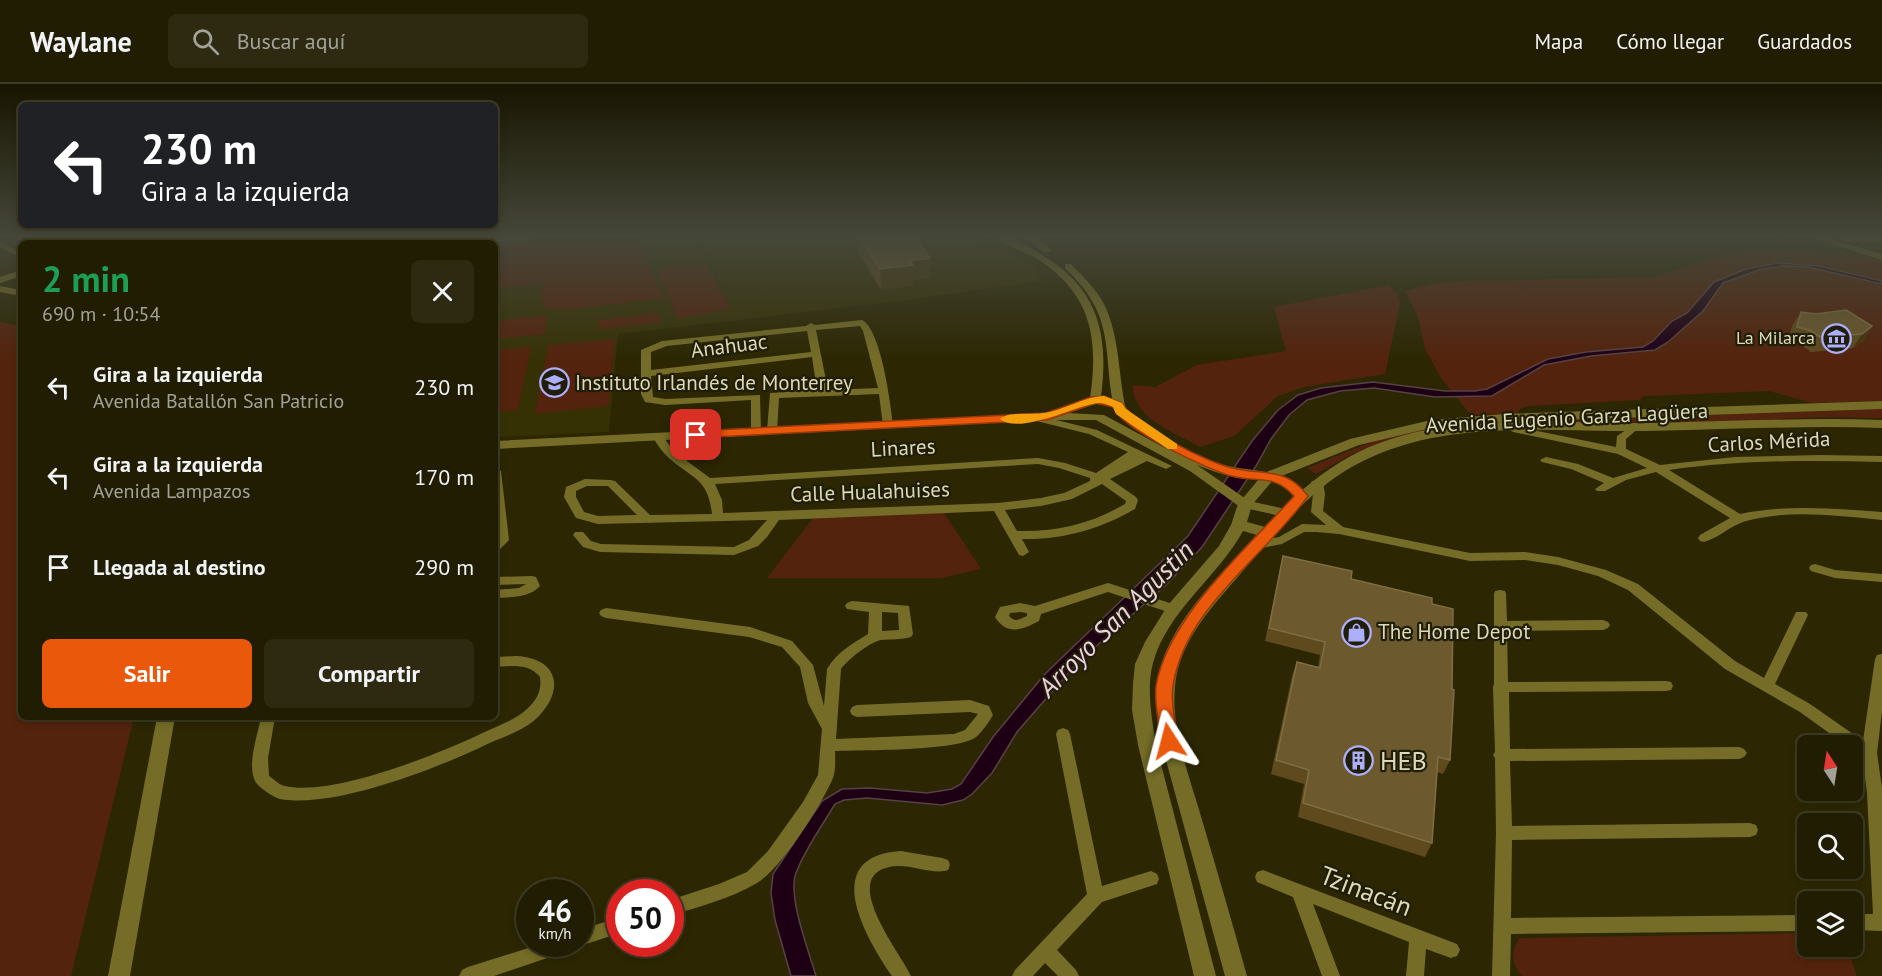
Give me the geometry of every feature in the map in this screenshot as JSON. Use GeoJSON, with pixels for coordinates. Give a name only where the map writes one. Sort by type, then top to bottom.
{"type":"FeatureCollection","features":[{"type":"Feature","properties":{"kind":"main road","name":"Avenida Eugenio Garza Lagüera"},"geometry":{"type":"LineString","coordinates":[[1203,967],[1140,710],[1144,664],[1160,628],[1219,558],[1238,525],[1245,504],[1269,476],[1297,463],[1383,434],[1456,421],[1882,405]]}},
{"type":"Feature","properties":{"kind":"main road","name":"Avenida Eugenio Garza Lagüera"},"geometry":{"type":"LineString","coordinates":[[1233,965],[1169,741],[1164,687],[1180,637],[1285,513],[1320,480],[1358,457],[1397,443],[1449,433],[1513,429],[1882,424]]}},
{"type":"Feature","properties":{"kind":"main road"},"geometry":{"type":"LineString","coordinates":[[1297,463],[1310,475],[1320,480]]}},
{"type":"Feature","properties":{"kind":"main road"},"geometry":{"type":"LineString","coordinates":[[1238,525],[1256,528],[1262,540]]}},
{"type":"Feature","properties":{"kind":"main road"},"geometry":{"type":"LineString","coordinates":[[119,976],[165,720]]}},
{"type":"Feature","properties":{"kind":"main road"},"geometry":{"type":"LineString","coordinates":[[1203,967],[1219,960],[1233,965]]}},
{"type":"Feature","properties":{"kind":"street"},"geometry":{"type":"LineString","coordinates":[[1065,279],[1090,308],[1098,330],[1099,380],[1086,412],[1194,468],[1245,504],[1285,513]]}},
{"type":"Feature","properties":{"kind":"street"},"geometry":{"type":"LineString","coordinates":[[498,445],[1047,416],[1114,417],[1119,408],[1113,346],[1106,315],[1093,293],[1080,279]]}},
{"type":"Feature","properties":{"kind":"street"},"geometry":{"type":"LineString","coordinates":[[0,289],[18,292]]}},
{"type":"Feature","properties":{"kind":"street"},"geometry":{"type":"LineString","coordinates":[[756,432],[756,397],[653,401],[646,394],[646,352],[653,346],[812,326],[854,322],[865,325],[884,391],[888,426]]}},
{"type":"Feature","properties":{"kind":"street"},"geometry":{"type":"LineString","coordinates":[[812,326],[823,393]]}},
{"type":"Feature","properties":{"kind":"street","name":"Anahuac"},"geometry":{"type":"LineString","coordinates":[[645,374],[816,354]]}},
{"type":"Feature","properties":{"kind":"street"},"geometry":{"type":"LineString","coordinates":[[771,431],[774,395],[884,391]]}},
{"type":"Feature","properties":{"kind":"street"},"geometry":{"type":"LineString","coordinates":[[1047,416],[1091,402],[1112,401],[1165,442],[1219,468],[1240,474],[1269,476],[1288,482],[1301,496]]}},
{"type":"Feature","properties":{"kind":"street"},"geometry":{"type":"LineString","coordinates":[[1032,417],[1093,432],[1166,466]]}},
{"type":"Feature","properties":{"kind":"street"},"geometry":{"type":"LineString","coordinates":[[1620,451],[1621,438],[1635,427]]}},
{"type":"Feature","properties":{"kind":"street"},"geometry":{"type":"LineString","coordinates":[[1513,429],[1620,451],[1658,468],[1739,519]]}},
{"type":"Feature","properties":{"kind":"street"},"geometry":{"type":"LineString","coordinates":[[676,435],[682,463]]}},
{"type":"Feature","properties":{"kind":"street"},"geometry":{"type":"LineString","coordinates":[[657,436],[667,453],[709,481],[716,494],[718,518]]}},
{"type":"Feature","properties":{"kind":"street","name":"Calle Hualahuises"},"geometry":{"type":"LineString","coordinates":[[1096,481],[1136,452]]}},
{"type":"Feature","properties":{"kind":"street","name":"Calle Hualahuises"},"geometry":{"type":"LineString","coordinates":[[647,519],[611,483],[585,482],[570,489],[574,506],[584,518],[598,520],[718,518],[998,507],[1062,499],[1147,458]]}},
{"type":"Feature","properties":{"kind":"street","name":"Carlos Mérida"},"geometry":{"type":"LineString","coordinates":[[1546,460],[1574,466],[1605,485],[1629,474],[1658,468],[1787,459],[1882,459]]}},
{"type":"Feature","properties":{"kind":"street","name":"Linares"},"geometry":{"type":"LineString","coordinates":[[709,481],[1038,460],[1058,463],[1129,496],[1133,503],[1131,506],[1076,531],[1050,535],[1015,535]]}},
{"type":"Feature","properties":{"kind":"street"},"geometry":{"type":"LineString","coordinates":[[1320,480],[1317,512],[1339,530]]}},
{"type":"Feature","properties":{"kind":"street"},"geometry":{"type":"LineString","coordinates":[[998,507],[1023,552]]}},
{"type":"Feature","properties":{"kind":"street"},"geometry":{"type":"LineString","coordinates":[[498,509],[503,540],[498,544]]}},
{"type":"Feature","properties":{"kind":"street"},"geometry":{"type":"LineString","coordinates":[[1704,538],[1739,519],[1800,512],[1882,516]]}},
{"type":"Feature","properties":{"kind":"street"},"geometry":{"type":"LineString","coordinates":[[579,535],[587,544],[600,548],[734,551],[749,547],[761,539],[775,516]]}},
{"type":"Feature","properties":{"kind":"street"},"geometry":{"type":"LineString","coordinates":[[1262,540],[1282,540],[1302,528],[1339,530],[1470,557],[1525,556],[1548,559],[1616,578],[1652,601],[1730,665],[1805,708],[1869,753]]}},
{"type":"Feature","properties":{"kind":"street"},"geometry":{"type":"LineString","coordinates":[[1815,568],[1834,574],[1882,578]]}},
{"type":"Feature","properties":{"kind":"street"},"geometry":{"type":"LineString","coordinates":[[498,581],[526,579],[532,580],[534,586],[521,592],[498,594]]}},
{"type":"Feature","properties":{"kind":"street"},"geometry":{"type":"LineString","coordinates":[[1034,610],[1101,588],[1120,590],[1174,609]]}},
{"type":"Feature","properties":{"kind":"street"},"geometry":{"type":"LineString","coordinates":[[1500,594],[1504,833],[1501,976]]}},
{"type":"Feature","properties":{"kind":"street"},"geometry":{"type":"LineString","coordinates":[[684,903],[740,884],[765,867],[817,794],[826,776],[828,726],[836,663],[875,636],[902,636],[907,630],[906,614],[903,608],[852,606]]}},
{"type":"Feature","properties":{"kind":"street"},"geometry":{"type":"LineString","coordinates":[[875,636],[876,607]]}},
{"type":"Feature","properties":{"kind":"street"},"geometry":{"type":"LineString","coordinates":[[606,613],[750,632],[788,644],[806,665],[814,703],[828,726]]}},
{"type":"Feature","properties":{"kind":"street"},"geometry":{"type":"LineString","coordinates":[[1767,686],[1801,615]]}},
{"type":"Feature","properties":{"kind":"street"},"geometry":{"type":"LineString","coordinates":[[1500,626],[1603,626]]}},
{"type":"Feature","properties":{"kind":"street"},"geometry":{"type":"LineString","coordinates":[[1863,922],[1882,922],[1875,793],[1869,753],[1882,659]]}},
{"type":"Feature","properties":{"kind":"street"},"geometry":{"type":"LineString","coordinates":[[268,720],[261,765],[264,781],[275,791],[290,794],[321,792],[380,780],[442,758],[509,728],[529,716],[542,703],[548,690],[547,678],[538,666],[525,662],[498,662]]}},
{"type":"Feature","properties":{"kind":"street"},"geometry":{"type":"LineString","coordinates":[[1500,687],[1666,686]]}},
{"type":"Feature","properties":{"kind":"street"},"geometry":{"type":"LineString","coordinates":[[829,745],[955,740],[970,734],[986,715],[984,710],[970,706],[857,711]]}},
{"type":"Feature","properties":{"kind":"street"},"geometry":{"type":"LineString","coordinates":[[1063,734],[1096,896]]}},
{"type":"Feature","properties":{"kind":"street"},"geometry":{"type":"LineString","coordinates":[[1501,755],[1738,753]]}},
{"type":"Feature","properties":{"kind":"street"},"geometry":{"type":"LineString","coordinates":[[1504,833],[1750,830]]}},
{"type":"Feature","properties":{"kind":"street"},"geometry":{"type":"LineString","coordinates":[[902,976],[882,948],[867,917],[863,896],[866,875],[871,867],[887,860],[914,860],[942,865]]}},
{"type":"Feature","properties":{"kind":"street","name":"Tzinacán"},"geometry":{"type":"LineString","coordinates":[[1263,877],[1301,894],[1451,950]]}},
{"type":"Feature","properties":{"kind":"street"},"geometry":{"type":"LineString","coordinates":[[1021,976],[1096,896],[1151,879]]}},
{"type":"Feature","properties":{"kind":"street"},"geometry":{"type":"LineString","coordinates":[[1301,894],[1331,976]]}},
{"type":"Feature","properties":{"kind":"street"},"geometry":{"type":"LineString","coordinates":[[1502,926],[1797,923]]}},
{"type":"Feature","properties":{"kind":"street"},"geometry":{"type":"LineString","coordinates":[[1415,976],[1418,939]]}},
{"type":"Feature","properties":{"kind":"street"},"geometry":{"type":"LineString","coordinates":[[1045,951],[1070,976]]}},
{"type":"Feature","properties":{"kind":"street"},"geometry":{"type":"LineString","coordinates":[[468,976],[526,957]]}},
{"type":"Feature","properties":{"kind":"shaded area","name":"Instituto Irlandés de Monterrey"},"geometry":{"type":"Polygon","coordinates":[[[498,279],[717,279],[724,292],[717,279],[1041,279],[1043,281],[891,302],[618,334],[609,432],[498,437],[498,279]]]}},
{"type":"Feature","properties":{"kind":"shaded area"},"geometry":{"type":"Polygon","coordinates":[[[498,279],[655,279],[663,298],[566,310],[543,308],[543,283],[498,288],[498,279]]]}},
{"type":"Feature","properties":{"kind":"shaded area"},"geometry":{"type":"Polygon","coordinates":[[[661,279],[713,279],[730,308],[678,319],[661,279]]]}},
{"type":"Feature","properties":{"kind":"shaded area"},"geometry":{"type":"Polygon","coordinates":[[[1882,279],[1882,401],[1812,403],[1769,391],[1644,396],[1639,400],[1529,406],[1521,408],[1516,414],[1471,415],[1441,378],[1425,349],[1418,317],[1405,291],[1432,284],[1461,281],[1882,279]]]}},
{"type":"Feature","properties":{"kind":"shaded area"},"geometry":{"type":"Polygon","coordinates":[[[1389,285],[1398,295],[1400,303],[1385,374],[1304,387],[1278,396],[1234,436],[1200,447],[1157,423],[1139,407],[1134,397],[1133,385],[1155,387],[1197,365],[1286,351],[1274,307],[1389,285]]]}},
{"type":"Feature","properties":{"kind":"shaded area"},"geometry":{"type":"Polygon","coordinates":[[[659,313],[660,323],[598,329],[599,320],[659,313]]]}},
{"type":"Feature","properties":{"kind":"shaded area"},"geometry":{"type":"Polygon","coordinates":[[[547,315],[545,334],[498,339],[498,321],[547,315]]]}},
{"type":"Feature","properties":{"kind":"shaded area"},"geometry":{"type":"Polygon","coordinates":[[[0,322],[18,325],[18,720],[133,720],[71,976],[0,976],[0,322]]]}},
{"type":"Feature","properties":{"kind":"shaded area"},"geometry":{"type":"Polygon","coordinates":[[[615,339],[609,406],[535,414],[548,345],[615,339]]]}},
{"type":"Feature","properties":{"kind":"shaded area"},"geometry":{"type":"Polygon","coordinates":[[[531,347],[518,410],[498,412],[498,350],[531,347]]]}},
{"type":"Feature","properties":{"kind":"shaded area"},"geometry":{"type":"Polygon","coordinates":[[[1882,409],[1882,418],[1828,417],[1708,422],[1549,423],[1385,441],[1352,454],[1316,474],[1307,468],[1381,438],[1420,429],[1475,423],[1882,409]]]}},
{"type":"Feature","properties":{"kind":"shaded area"},"geometry":{"type":"Polygon","coordinates":[[[942,510],[981,569],[941,578],[767,578],[814,517],[942,510]]]}},
{"type":"Feature","properties":{"kind":"shaded area"},"geometry":{"type":"Polygon","coordinates":[[[1797,933],[1797,957],[1850,957],[1857,976],[1522,976],[1513,957],[1520,938],[1797,933]]]}},
{"type":"Feature","properties":{"kind":"water","name":"Arroyo San Agustin"},"geometry":{"type":"Polygon","coordinates":[[[1722,279],[1735,279],[1723,283],[1703,311],[1668,342],[1655,350],[1591,356],[1544,365],[1492,396],[1435,397],[1374,388],[1340,391],[1307,400],[1289,415],[1271,439],[1256,466],[1202,547],[1166,585],[1077,663],[1017,732],[992,773],[972,794],[963,800],[942,805],[867,798],[844,800],[835,804],[804,855],[794,883],[800,924],[816,976],[791,976],[775,920],[771,893],[773,874],[822,801],[842,789],[870,788],[927,793],[952,789],[961,784],[993,737],[1044,675],[1188,536],[1252,441],[1278,410],[1298,395],[1321,388],[1373,382],[1445,391],[1487,389],[1548,359],[1586,352],[1643,347],[1653,341],[1672,321],[1687,313],[1714,282],[1722,279]]]}},
{"type":"Feature","properties":{"kind":"water"},"geometry":{"type":"Polygon","coordinates":[[[1859,279],[1872,279],[1882,281],[1882,284],[1859,279]]]}},
{"type":"Feature","properties":{"kind":"building"},"geometry":{"type":"Polygon","coordinates":[[[1846,310],[1872,326],[1862,334],[1820,337],[1809,330],[1797,327],[1801,312],[1816,314],[1846,310]]]}},
{"type":"Feature","properties":{"kind":"building"},"geometry":{"type":"Polygon","coordinates":[[[1283,556],[1352,571],[1351,579],[1432,598],[1432,604],[1453,609],[1452,689],[1454,690],[1450,760],[1438,757],[1432,843],[1303,803],[1309,770],[1276,760],[1297,662],[1320,668],[1325,642],[1269,628],[1283,556]]]}},
{"type":"Feature","properties":{"kind":"slow traffic"},"geometry":{"type":"LineString","coordinates":[[1006,419],[1047,416],[1104,399],[1118,405],[1120,411],[1145,430],[1173,446]]}},
{"type":"Feature","properties":{"kind":"place","name":"La Milarca"},"geometry":{"type":"Point","coordinates":[1836,338]}},
{"type":"Feature","properties":{"kind":"place","name":"Instituto Irlandés de Monterrey"},"geometry":{"type":"Point","coordinates":[554,383]}},
{"type":"Feature","properties":{"kind":"place","name":"The Home Depot"},"geometry":{"type":"Point","coordinates":[1357,632]}},
{"type":"Feature","properties":{"kind":"place","name":"HEB"},"geometry":{"type":"Point","coordinates":[1359,761]}},
{"type":"Feature","properties":{"kind":"route"},"geometry":{"type":"LineString","coordinates":[[696,435],[1047,416],[1104,399],[1118,405],[1120,411],[1154,436],[1206,463],[1234,473],[1269,476],[1288,482],[1301,496],[1204,605],[1177,643],[1164,687],[1169,741]]}}]}
